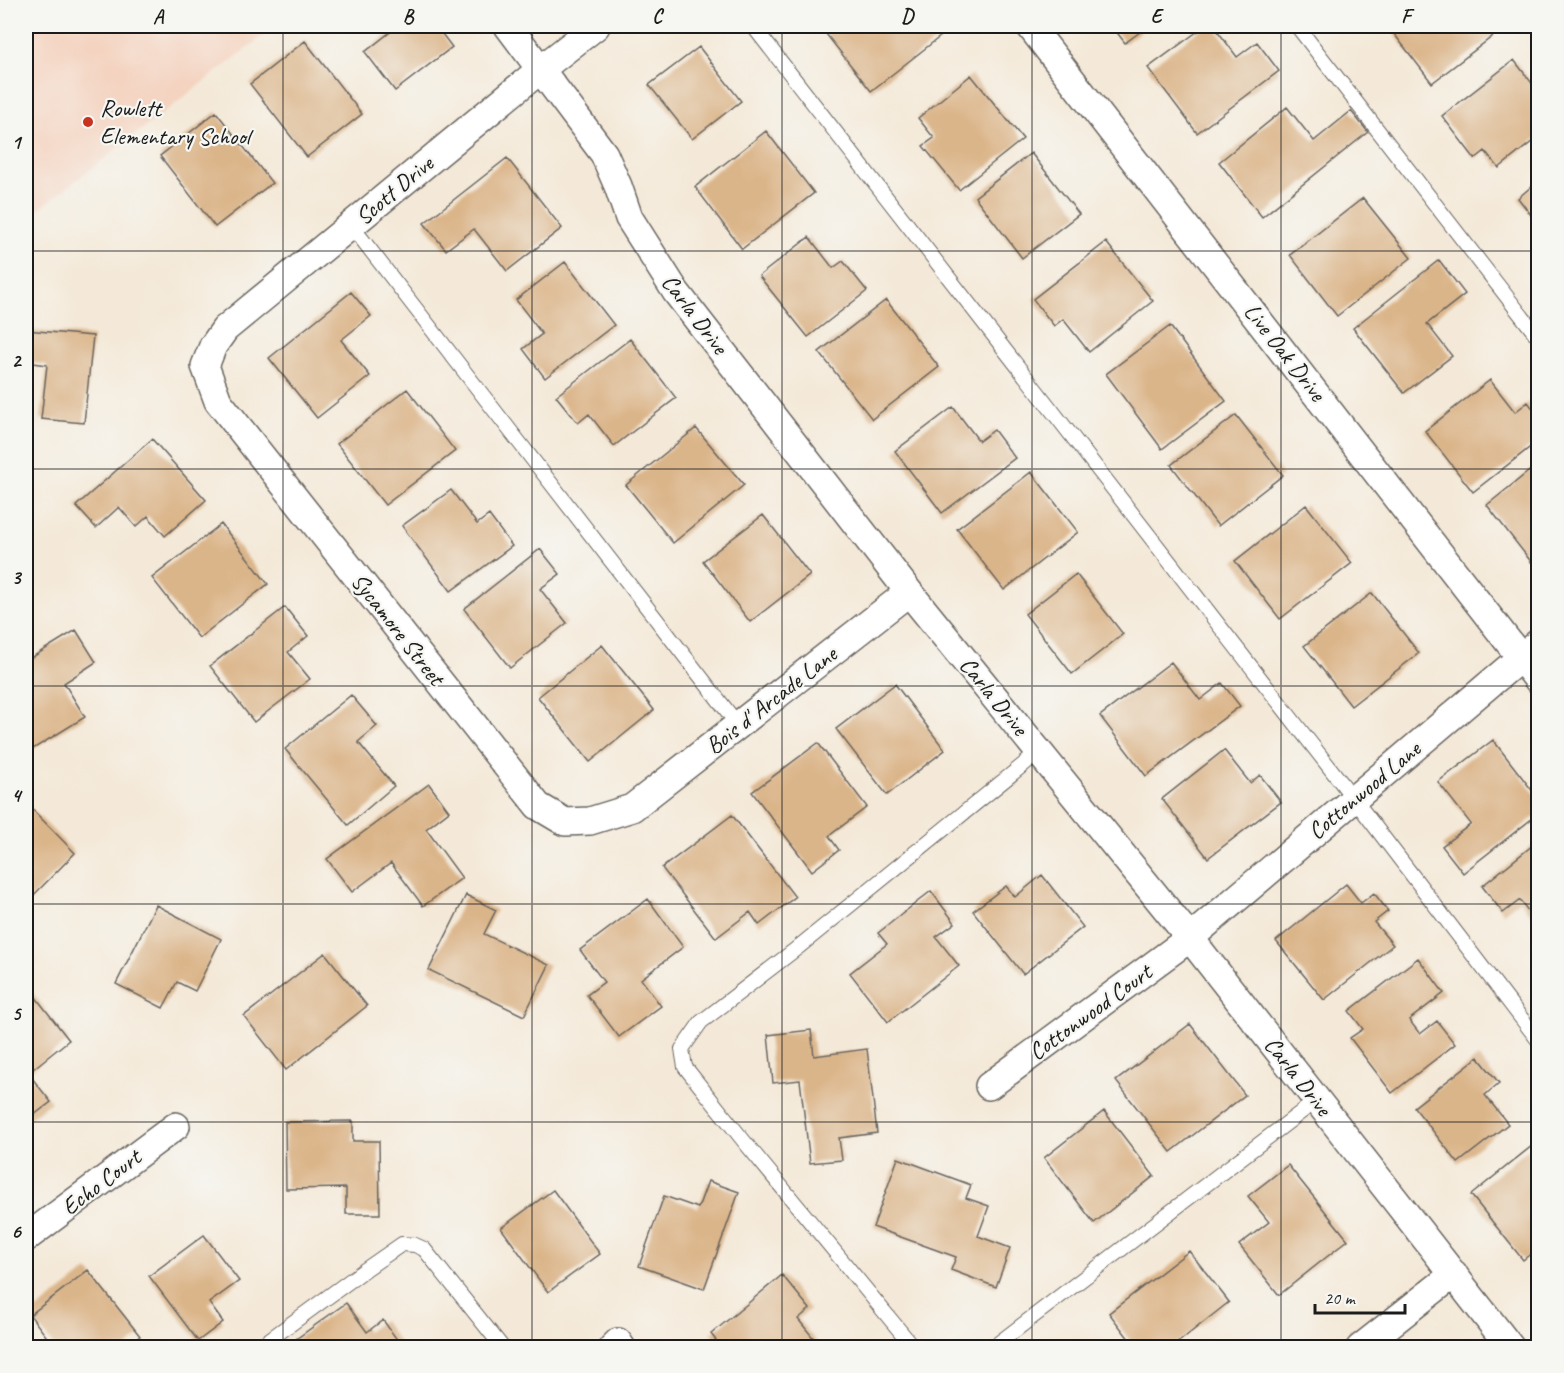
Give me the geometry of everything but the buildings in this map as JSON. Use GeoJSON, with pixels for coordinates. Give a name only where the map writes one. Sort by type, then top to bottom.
{"type":"FeatureCollection","features":[{"type":"Feature","properties":{"kind":"street","name":"Carla Drive"},"geometry":{"type":"LineString","coordinates":[[508,26],[604,154],[629,218],[676,292],[909,592],[1190,938],[1511,1347]]}},
{"type":"Feature","properties":{"kind":"street","name":"Scott Drive"},"geometry":{"type":"LineString","coordinates":[[205,366],[213,346],[225,329],[596,26]]}},
{"type":"Feature","properties":{"kind":"street","name":"Live Oak Drive"},"geometry":{"type":"LineString","coordinates":[[1030,26],[1529,650],[1539,680]]}},
{"type":"Feature","properties":{"kind":"street","name":"Sycamore Street"},"geometry":{"type":"LineString","coordinates":[[205,366],[218,401],[538,806],[565,822],[590,821],[632,808]]}},
{"type":"Feature","properties":{"kind":"street","name":"Bois d' Arcade Lane"},"geometry":{"type":"LineString","coordinates":[[632,808],[909,592]]}},
{"type":"Feature","properties":{"kind":"street","name":"Cottonwood Lane"},"geometry":{"type":"LineString","coordinates":[[1190,938],[1529,650]]}},
{"type":"Feature","properties":{"kind":"street","name":"Cottonwood Court"},"geometry":{"type":"LineString","coordinates":[[989,1086],[1190,938]]}},
{"type":"Feature","properties":{"kind":"street","name":"Echo Court"},"geometry":{"type":"LineString","coordinates":[[26,1238],[176,1126]]}},
{"type":"Feature","properties":{"kind":"street"},"geometry":{"type":"LineString","coordinates":[[1360,1347],[1454,1274]]}},
{"type":"Feature","properties":{"kind":"lane"},"geometry":{"type":"LineString","coordinates":[[753,26],[1539,1040]]}},
{"type":"Feature","properties":{"kind":"lane"},"geometry":{"type":"LineString","coordinates":[[1297,26],[1539,337]]}},
{"type":"Feature","properties":{"kind":"lane"},"geometry":{"type":"LineString","coordinates":[[351,225],[738,725]]}},
{"type":"Feature","properties":{"kind":"lane"},"geometry":{"type":"LineString","coordinates":[[914,1347],[685,1067],[682,1049],[701,1022],[796,949],[1039,752]]}},
{"type":"Feature","properties":{"kind":"lane"},"geometry":{"type":"LineString","coordinates":[[992,1347],[1317,1100]]}},
{"type":"Feature","properties":{"kind":"lane"},"geometry":{"type":"LineString","coordinates":[[258,1347],[402,1244],[415,1245],[424,1249],[503,1347]]}},
{"type":"Feature","properties":{"kind":"shaded area","name":"Rowlett Elementary School"},"geometry":{"type":"Polygon","coordinates":[[[26,26],[276,26],[26,219],[26,26]]]}},
{"type":"Feature","properties":{"kind":"place","name":"Rowlett Elementary School"},"geometry":{"type":"Point","coordinates":[88,122]}}]}
